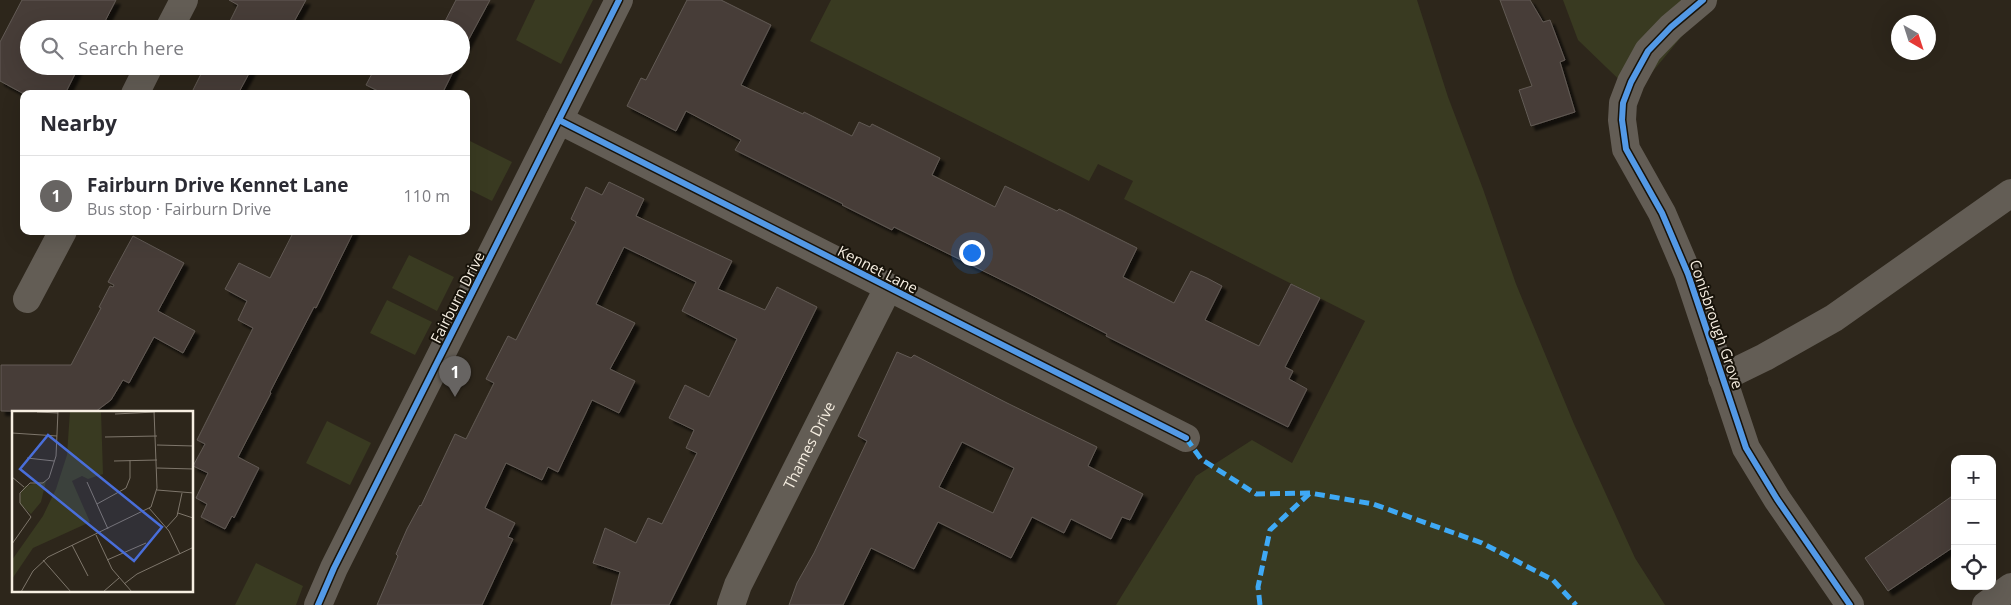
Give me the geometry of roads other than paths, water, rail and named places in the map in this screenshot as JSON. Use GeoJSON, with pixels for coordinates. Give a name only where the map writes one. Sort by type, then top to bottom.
{"type":"FeatureCollection","features":[{"type":"Feature","properties":{"kind":"street"},"geometry":{"type":"LineString","coordinates":[[174,20],[184,0]]}},
{"type":"Feature","properties":{"kind":"street","name":"Fairburn Drive"},"geometry":{"type":"LineString","coordinates":[[318,605],[334,568],[619,0]]}},
{"type":"Feature","properties":{"kind":"street","name":"Conisbrough Grove"},"geometry":{"type":"LineString","coordinates":[[1703,0],[1671,26],[1648,51],[1631,82],[1623,104],[1622,120],[1626,149],[1662,213],[1688,274],[1746,448],[1777,499],[1850,605]]}},
{"type":"Feature","properties":{"kind":"street"},"geometry":{"type":"LineString","coordinates":[[137,90],[144,75]]}},
{"type":"Feature","properties":{"kind":"street","name":"Kennet Lane"},"geometry":{"type":"LineString","coordinates":[[559,120],[1186,438]]}},
{"type":"Feature","properties":{"kind":"street"},"geometry":{"type":"LineString","coordinates":[[1722,378],[1765,357],[1834,318],[2011,193]]}},
{"type":"Feature","properties":{"kind":"street"},"geometry":{"type":"LineString","coordinates":[[27,299],[61,235]]}},
{"type":"Feature","properties":{"kind":"street","name":"Thames Drive"},"geometry":{"type":"LineString","coordinates":[[731,605],[738,585],[888,288]]}},
{"type":"Feature","properties":{"kind":"street"},"geometry":{"type":"LineString","coordinates":[[1986,605],[2011,587]]}},
{"type":"Feature","properties":{"kind":"place","name":"Fairburn Drive Kennet Lane"},"geometry":{"type":"Point","coordinates":[455,397]}}]}
